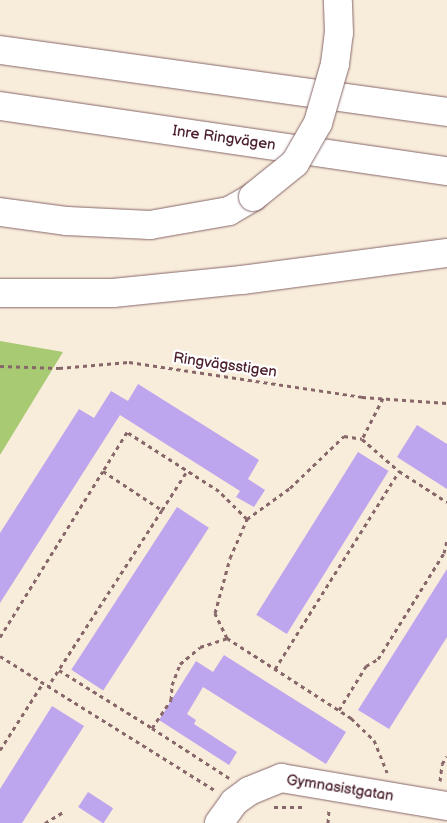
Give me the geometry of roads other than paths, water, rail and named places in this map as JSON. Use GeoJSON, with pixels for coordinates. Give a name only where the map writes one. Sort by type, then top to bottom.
{"type":"FeatureCollection","features":[{"type":"Feature","properties":{"kind":"main road"},"geometry":{"type":"LineString","coordinates":[[0,212],[67,221],[150,225],[229,211],[253,197],[296,163],[318,123],[335,64],[339,33],[338,1]]}},
{"type":"Feature","properties":{"kind":"main road"},"geometry":{"type":"LineString","coordinates":[[0,50],[447,112]]}},
{"type":"Feature","properties":{"kind":"main road","name":"Inre Ringvägen"},"geometry":{"type":"LineString","coordinates":[[0,106],[447,171]]}},
{"type":"Feature","properties":{"kind":"main road"},"geometry":{"type":"LineString","coordinates":[[0,294],[113,293],[242,280],[447,253]]}},
{"type":"Feature","properties":{"kind":"main road","name":"Gymnasistgatan"},"geometry":{"type":"LineString","coordinates":[[234,805],[281,778],[447,806]]}}]}
